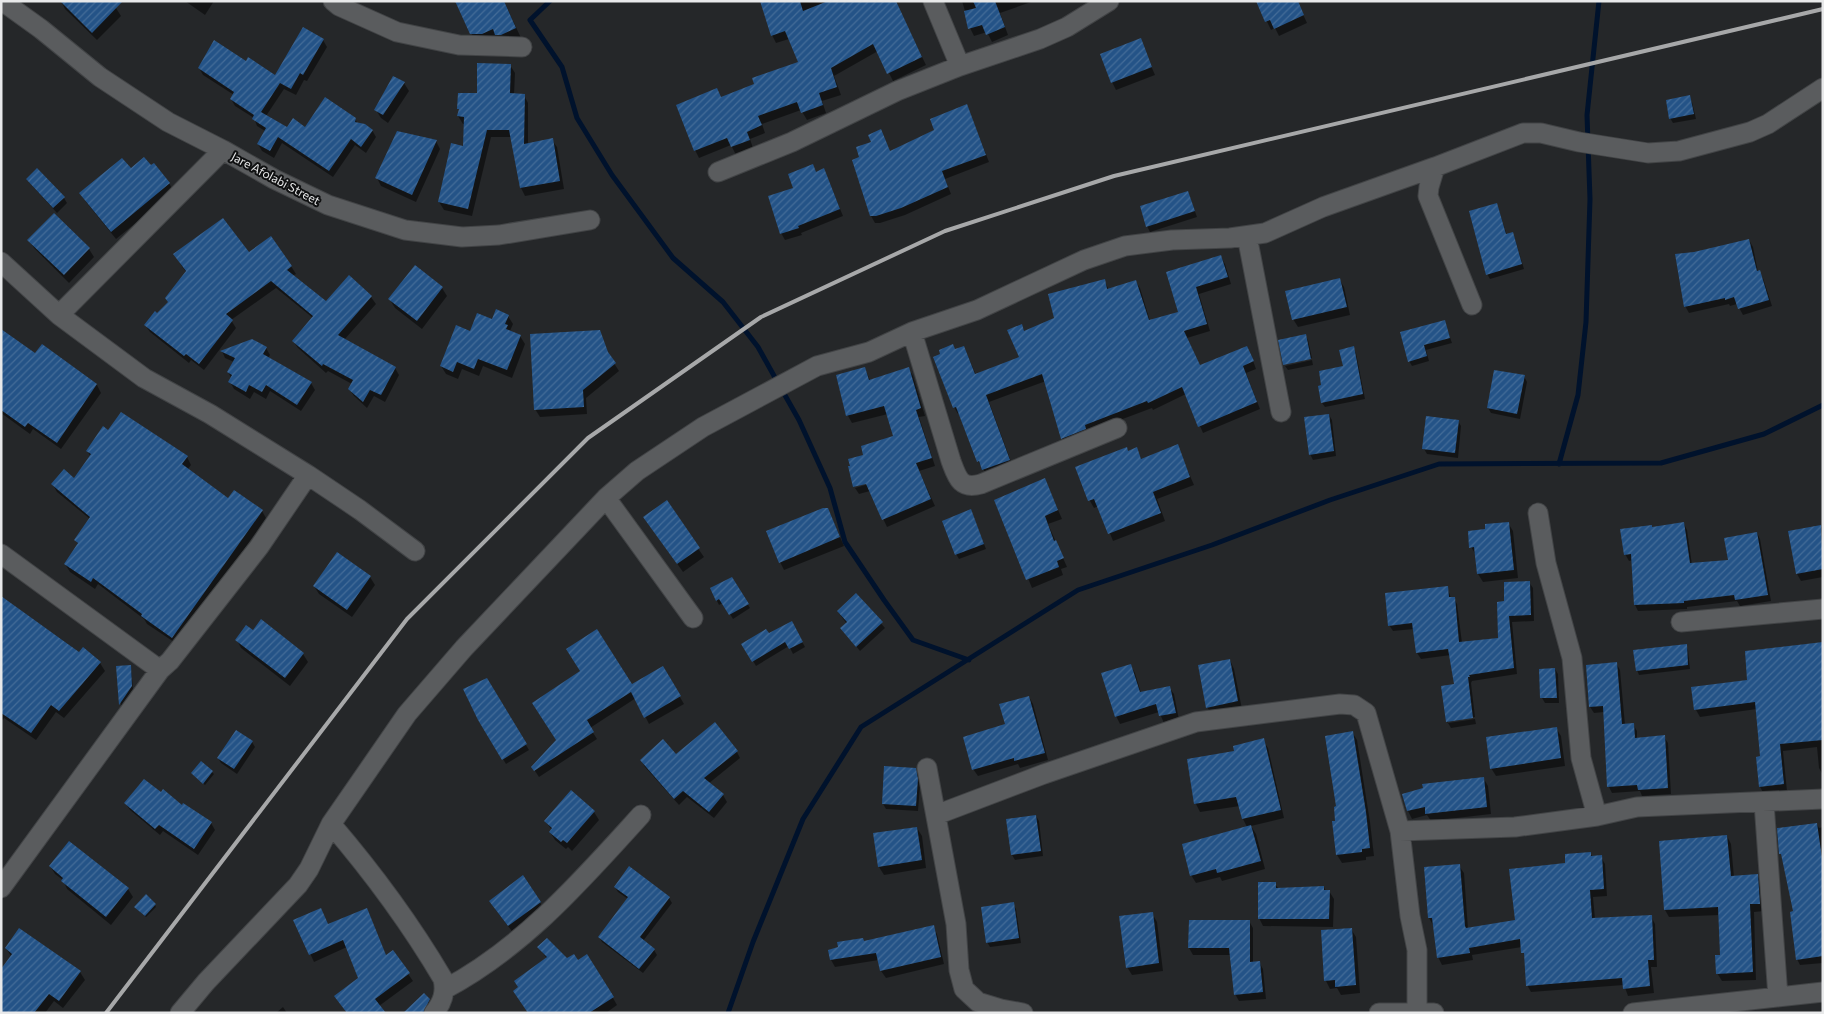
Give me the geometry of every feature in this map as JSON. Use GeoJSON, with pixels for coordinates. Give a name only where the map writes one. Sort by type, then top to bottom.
{"type":"FeatureCollection","features":[{"type":"Feature","properties":{"kind":"street","name":"Jare Afolabi Street"},"geometry":{"type":"LineString","coordinates":[[2,1],[41,29],[100,77],[168,122],[274,179],[328,205],[405,230],[462,237],[499,235],[590,220]]}},
{"type":"Feature","properties":{"kind":"street"},"geometry":{"type":"LineString","coordinates":[[333,1],[339,6],[397,32],[458,45],[522,47]]}},
{"type":"Feature","properties":{"kind":"street"},"geometry":{"type":"LineString","coordinates":[[933,1],[960,66]]}},
{"type":"Feature","properties":{"kind":"street"},"geometry":{"type":"LineString","coordinates":[[718,172],[792,142],[897,91],[960,66],[1040,39],[1067,26],[1109,1]]}},
{"type":"Feature","properties":{"kind":"street"},"geometry":{"type":"LineString","coordinates":[[180,1013],[206,982],[298,885],[309,870],[331,824],[407,714],[464,648],[606,498],[637,471],[703,426],[817,366],[869,352],[912,332],[977,310],[1084,260],[1125,246],[1172,240],[1247,236],[1265,233],[1323,207],[1523,133],[1541,133],[1579,142],[1648,153],[1679,151],[1750,132],[1768,124],[1823,88]]}},
{"type":"Feature","properties":{"kind":"street"},"geometry":{"type":"LineString","coordinates":[[59,315],[223,150]]}},
{"type":"Feature","properties":{"kind":"street"},"geometry":{"type":"LineString","coordinates":[[1435,167],[1428,196],[1472,305]]}},
{"type":"Feature","properties":{"kind":"street"},"geometry":{"type":"LineString","coordinates":[[1247,236],[1281,412]]}},
{"type":"Feature","properties":{"kind":"street"},"geometry":{"type":"LineString","coordinates":[[1,262],[59,315],[144,378],[210,414],[308,475],[360,510],[415,551]]}},
{"type":"Feature","properties":{"kind":"street"},"geometry":{"type":"LineString","coordinates":[[912,332],[950,461],[957,477],[966,485],[981,484],[1117,428]]}},
{"type":"Feature","properties":{"kind":"street"},"geometry":{"type":"LineString","coordinates":[[1,888],[160,670],[170,661],[259,547],[308,475]]}},
{"type":"Feature","properties":{"kind":"street"},"geometry":{"type":"LineString","coordinates":[[606,498],[693,618]]}},
{"type":"Feature","properties":{"kind":"street"},"geometry":{"type":"LineString","coordinates":[[1538,513],[1546,564],[1572,658],[1581,758],[1597,816]]}},
{"type":"Feature","properties":{"kind":"street"},"geometry":{"type":"LineString","coordinates":[[1,554],[160,670]]}},
{"type":"Feature","properties":{"kind":"street"},"geometry":{"type":"LineString","coordinates":[[1681,622],[1823,608]]}},
{"type":"Feature","properties":{"kind":"street"},"geometry":{"type":"LineString","coordinates":[[936,815],[1044,774],[1196,722],[1340,704],[1354,705],[1366,713],[1400,831],[1410,916],[1417,950],[1417,1012]]}},
{"type":"Feature","properties":{"kind":"street"},"geometry":{"type":"LineString","coordinates":[[927,768],[956,924],[959,970],[964,989],[978,1002],[1023,1013]]}},
{"type":"Feature","properties":{"kind":"street"},"geometry":{"type":"LineString","coordinates":[[1400,831],[1515,827],[1597,816],[1637,808],[1823,799]]}},
{"type":"Feature","properties":{"kind":"street"},"geometry":{"type":"LineString","coordinates":[[1764,803],[1778,997]]}},
{"type":"Feature","properties":{"kind":"street"},"geometry":{"type":"LineString","coordinates":[[445,989],[470,976],[515,944],[565,898],[642,815]]}},
{"type":"Feature","properties":{"kind":"street"},"geometry":{"type":"LineString","coordinates":[[331,824],[371,871],[396,905],[443,979],[445,989],[443,998],[434,1013]]}},
{"type":"Feature","properties":{"kind":"street"},"geometry":{"type":"LineString","coordinates":[[1634,1013],[1823,992]]}},
{"type":"Feature","properties":{"kind":"street"},"geometry":{"type":"LineString","coordinates":[[1379,1013],[1434,1013]]}},
{"type":"Feature","properties":{"kind":"building"},"geometry":{"type":"Polygon","coordinates":[[[60,1],[123,1],[92,33],[60,1]]]}},
{"type":"Feature","properties":{"kind":"building"},"geometry":{"type":"Polygon","coordinates":[[[455,1],[504,1],[516,28],[501,35],[495,35],[493,29],[482,34],[470,34],[455,1]]]}},
{"type":"Feature","properties":{"kind":"building"},"geometry":{"type":"Polygon","coordinates":[[[760,1],[800,1],[803,11],[828,1],[896,1],[922,57],[887,74],[873,44],[831,68],[837,87],[819,93],[823,105],[801,113],[797,102],[758,116],[762,125],[747,132],[750,140],[731,147],[727,138],[694,151],[676,105],[717,88],[721,97],[754,84],[752,78],[798,62],[785,31],[771,36],[760,1]]]}},
{"type":"Feature","properties":{"kind":"building"},"geometry":{"type":"Polygon","coordinates":[[[973,1],[995,1],[1005,27],[986,35],[982,25],[968,29],[964,11],[976,8],[973,1]]]}},
{"type":"Feature","properties":{"kind":"building"},"geometry":{"type":"Polygon","coordinates":[[[1256,1],[1298,1],[1304,15],[1274,29],[1270,20],[1265,22],[1256,1]]]}},
{"type":"Feature","properties":{"kind":"building"},"geometry":{"type":"Polygon","coordinates":[[[303,27],[324,39],[303,75],[300,73],[291,89],[280,83],[261,112],[287,127],[293,118],[305,127],[325,97],[356,118],[355,122],[365,124],[373,130],[361,147],[351,139],[329,171],[278,137],[270,151],[257,144],[266,128],[252,119],[254,115],[230,99],[234,92],[198,68],[214,40],[246,61],[248,57],[275,75],[303,27]]]}},
{"type":"Feature","properties":{"kind":"building"},"geometry":{"type":"Polygon","coordinates":[[[1141,38],[1152,67],[1111,83],[1100,54],[1141,38]]]}},
{"type":"Feature","properties":{"kind":"building"},"geometry":{"type":"Polygon","coordinates":[[[477,63],[511,64],[510,93],[525,94],[524,144],[553,138],[560,181],[520,188],[509,130],[487,130],[468,209],[438,202],[451,143],[463,146],[464,117],[457,116],[459,109],[457,109],[458,93],[477,93],[477,63]]]}},
{"type":"Feature","properties":{"kind":"building"},"geometry":{"type":"Polygon","coordinates":[[[393,76],[405,82],[383,115],[374,110],[393,76]]]}},
{"type":"Feature","properties":{"kind":"building"},"geometry":{"type":"Polygon","coordinates":[[[1690,95],[1694,114],[1669,119],[1666,100],[1690,95]]]}},
{"type":"Feature","properties":{"kind":"building"},"geometry":{"type":"Polygon","coordinates":[[[967,104],[986,155],[942,171],[948,187],[901,208],[870,216],[852,160],[859,157],[856,147],[871,142],[868,135],[881,129],[890,151],[934,130],[930,119],[967,104]]]}},
{"type":"Feature","properties":{"kind":"building"},"geometry":{"type":"Polygon","coordinates":[[[397,131],[437,140],[412,195],[375,178],[397,131]]]}},
{"type":"Feature","properties":{"kind":"building"},"geometry":{"type":"Polygon","coordinates":[[[144,157],[151,165],[154,163],[170,183],[111,232],[79,193],[122,158],[131,168],[144,157]]]}},
{"type":"Feature","properties":{"kind":"building"},"geometry":{"type":"Polygon","coordinates":[[[813,164],[816,172],[824,168],[840,209],[798,226],[799,228],[780,234],[768,196],[793,188],[788,174],[813,164]]]}},
{"type":"Feature","properties":{"kind":"building"},"geometry":{"type":"Polygon","coordinates":[[[37,168],[65,197],[53,208],[26,179],[37,168]]]}},
{"type":"Feature","properties":{"kind":"building"},"geometry":{"type":"Polygon","coordinates":[[[1188,191],[1195,211],[1146,227],[1140,206],[1188,191]]]}},
{"type":"Feature","properties":{"kind":"building"},"geometry":{"type":"Polygon","coordinates":[[[1497,203],[1506,234],[1513,232],[1522,264],[1486,275],[1469,211],[1497,203]]]}},
{"type":"Feature","properties":{"kind":"building"},"geometry":{"type":"Polygon","coordinates":[[[54,213],[90,248],[64,275],[27,240],[54,213]]]}},
{"type":"Feature","properties":{"kind":"building"},"geometry":{"type":"Polygon","coordinates":[[[223,218],[249,252],[271,236],[292,266],[287,270],[326,301],[349,275],[372,296],[338,335],[396,367],[381,395],[370,390],[363,402],[348,389],[353,380],[323,364],[322,366],[292,341],[313,316],[271,281],[226,314],[233,320],[199,364],[186,354],[184,356],[144,325],[155,311],[157,313],[168,302],[165,298],[186,271],[173,254],[223,218]]]}},
{"type":"Feature","properties":{"kind":"building"},"geometry":{"type":"Polygon","coordinates":[[[1749,239],[1757,271],[1760,270],[1769,300],[1738,309],[1734,297],[1684,307],[1675,254],[1694,252],[1749,239]]]}},
{"type":"Feature","properties":{"kind":"building"},"geometry":{"type":"Polygon","coordinates":[[[1221,255],[1228,277],[1196,287],[1207,324],[1184,331],[1200,365],[1247,346],[1254,361],[1243,366],[1257,402],[1198,427],[1182,387],[1148,403],[1147,401],[1085,425],[1086,429],[1061,439],[1042,374],[986,395],[1010,460],[982,470],[979,461],[977,462],[956,407],[953,408],[933,357],[940,354],[939,350],[953,344],[955,349],[964,346],[975,374],[1019,357],[1007,330],[1022,324],[1024,331],[1054,318],[1048,294],[1105,279],[1107,289],[1136,280],[1149,320],[1178,312],[1166,272],[1221,255]]]}},
{"type":"Feature","properties":{"kind":"building"},"geometry":{"type":"Polygon","coordinates":[[[415,265],[443,287],[417,321],[388,299],[415,265]]]}},
{"type":"Feature","properties":{"kind":"building"},"geometry":{"type":"Polygon","coordinates":[[[1340,278],[1347,307],[1292,320],[1285,291],[1340,278]]]}},
{"type":"Feature","properties":{"kind":"building"},"geometry":{"type":"Polygon","coordinates":[[[496,309],[509,315],[505,324],[508,325],[506,329],[521,335],[507,370],[478,359],[474,369],[457,362],[453,372],[440,366],[456,325],[470,331],[477,313],[492,319],[496,309]]]}},
{"type":"Feature","properties":{"kind":"building"},"geometry":{"type":"Polygon","coordinates":[[[1445,320],[1450,338],[1424,345],[1427,356],[1408,362],[1400,332],[1445,320]]]}},
{"type":"Feature","properties":{"kind":"building"},"geometry":{"type":"Polygon","coordinates":[[[1,329],[35,353],[42,344],[97,384],[57,443],[28,423],[25,427],[1,410],[1,329]]]}},
{"type":"Feature","properties":{"kind":"building"},"geometry":{"type":"Polygon","coordinates":[[[600,330],[608,352],[616,363],[583,390],[584,407],[534,410],[530,334],[600,330]]]}},
{"type":"Feature","properties":{"kind":"building"},"geometry":{"type":"Polygon","coordinates":[[[1306,334],[1311,359],[1283,365],[1278,340],[1306,334]]]}},
{"type":"Feature","properties":{"kind":"building"},"geometry":{"type":"Polygon","coordinates":[[[252,339],[267,347],[263,354],[312,382],[297,405],[266,385],[262,392],[249,385],[246,392],[228,382],[232,375],[227,372],[235,358],[220,351],[252,339]]]}},
{"type":"Feature","properties":{"kind":"building"},"geometry":{"type":"Polygon","coordinates":[[[1354,346],[1363,394],[1321,403],[1318,386],[1321,385],[1319,371],[1343,366],[1339,350],[1354,346]]]}},
{"type":"Feature","properties":{"kind":"building"},"geometry":{"type":"Polygon","coordinates":[[[865,367],[869,380],[909,367],[921,408],[916,410],[932,458],[916,463],[931,499],[882,520],[866,484],[853,487],[848,459],[863,455],[861,446],[893,436],[884,406],[846,416],[836,375],[865,367]]]}},
{"type":"Feature","properties":{"kind":"building"},"geometry":{"type":"Polygon","coordinates":[[[1494,370],[1525,375],[1517,414],[1487,408],[1494,370]]]}},
{"type":"Feature","properties":{"kind":"building"},"geometry":{"type":"Polygon","coordinates":[[[121,412],[188,456],[182,464],[228,498],[234,490],[263,510],[172,638],[93,578],[91,582],[64,564],[78,543],[74,540],[90,517],[51,484],[64,469],[74,478],[91,454],[86,451],[103,426],[108,430],[121,412]]]}},
{"type":"Feature","properties":{"kind":"building"},"geometry":{"type":"Polygon","coordinates":[[[1329,414],[1334,451],[1309,455],[1304,417],[1329,414]]]}},
{"type":"Feature","properties":{"kind":"building"},"geometry":{"type":"Polygon","coordinates":[[[1426,416],[1459,420],[1455,453],[1422,449],[1426,416]]]}},
{"type":"Feature","properties":{"kind":"building"},"geometry":{"type":"Polygon","coordinates":[[[1178,444],[1190,477],[1153,492],[1161,513],[1108,534],[1094,499],[1088,501],[1075,467],[1127,447],[1128,451],[1137,447],[1141,459],[1178,444]]]}},
{"type":"Feature","properties":{"kind":"building"},"geometry":{"type":"Polygon","coordinates":[[[1045,478],[1058,510],[1045,516],[1054,541],[1056,540],[1064,558],[1057,561],[1059,567],[1026,580],[994,500],[1045,478]]]}},
{"type":"Feature","properties":{"kind":"building"},"geometry":{"type":"Polygon","coordinates":[[[667,500],[700,548],[677,564],[643,517],[667,500]]]}},
{"type":"Feature","properties":{"kind":"building"},"geometry":{"type":"Polygon","coordinates":[[[823,508],[828,508],[840,537],[779,563],[766,531],[823,508]]]}},
{"type":"Feature","properties":{"kind":"building"},"geometry":{"type":"Polygon","coordinates":[[[971,509],[984,544],[955,555],[942,521],[971,509]]]}},
{"type":"Feature","properties":{"kind":"building"},"geometry":{"type":"Polygon","coordinates":[[[1509,522],[1514,570],[1477,574],[1474,547],[1469,548],[1468,531],[1485,529],[1485,524],[1509,522]]]}},
{"type":"Feature","properties":{"kind":"building"},"geometry":{"type":"Polygon","coordinates":[[[1684,522],[1690,563],[1728,560],[1724,538],[1757,532],[1768,595],[1735,600],[1734,595],[1684,601],[1684,603],[1634,605],[1631,554],[1624,555],[1620,529],[1684,522]]]}},
{"type":"Feature","properties":{"kind":"building"},"geometry":{"type":"Polygon","coordinates":[[[1821,525],[1823,569],[1796,574],[1788,531],[1821,525]]]}},
{"type":"Feature","properties":{"kind":"building"},"geometry":{"type":"Polygon","coordinates":[[[337,552],[371,576],[347,610],[313,586],[337,552]]]}},
{"type":"Feature","properties":{"kind":"building"},"geometry":{"type":"Polygon","coordinates":[[[732,577],[749,604],[729,615],[719,599],[716,601],[710,588],[732,577]]]}},
{"type":"Feature","properties":{"kind":"building"},"geometry":{"type":"Polygon","coordinates":[[[1530,581],[1531,615],[1509,616],[1514,668],[1469,675],[1473,718],[1446,722],[1441,686],[1454,684],[1448,649],[1416,653],[1412,623],[1388,626],[1385,593],[1448,586],[1449,597],[1455,597],[1459,642],[1498,638],[1497,602],[1504,601],[1504,582],[1530,581]]]}},
{"type":"Feature","properties":{"kind":"building"},"geometry":{"type":"Polygon","coordinates":[[[856,593],[883,622],[856,647],[840,628],[847,622],[837,611],[856,593]]]}},
{"type":"Feature","properties":{"kind":"building"},"geometry":{"type":"Polygon","coordinates":[[[1,596],[79,652],[83,647],[101,662],[59,711],[51,705],[31,733],[1,713],[1,596]]]}},
{"type":"Feature","properties":{"kind":"building"},"geometry":{"type":"Polygon","coordinates":[[[261,619],[304,653],[285,678],[235,640],[246,625],[253,630],[261,619]]]}},
{"type":"Feature","properties":{"kind":"building"},"geometry":{"type":"Polygon","coordinates":[[[792,621],[803,642],[789,649],[785,642],[752,662],[741,644],[766,629],[769,633],[792,621]]]}},
{"type":"Feature","properties":{"kind":"building"},"geometry":{"type":"Polygon","coordinates":[[[597,629],[632,684],[663,666],[681,696],[644,718],[631,692],[587,720],[594,732],[534,771],[531,767],[556,740],[532,703],[580,671],[566,649],[597,629]]]}},
{"type":"Feature","properties":{"kind":"building"},"geometry":{"type":"Polygon","coordinates":[[[1823,642],[1823,740],[1780,744],[1784,784],[1759,787],[1756,757],[1760,756],[1755,702],[1694,710],[1691,687],[1747,680],[1745,651],[1823,642]]]}},
{"type":"Feature","properties":{"kind":"building"},"geometry":{"type":"Polygon","coordinates":[[[1687,644],[1688,665],[1636,671],[1633,650],[1687,644]]]}},
{"type":"Feature","properties":{"kind":"building"},"geometry":{"type":"Polygon","coordinates":[[[1230,659],[1238,701],[1206,708],[1198,665],[1230,659]]]}},
{"type":"Feature","properties":{"kind":"building"},"geometry":{"type":"Polygon","coordinates":[[[1617,662],[1622,724],[1634,723],[1635,738],[1665,735],[1668,788],[1638,790],[1637,785],[1607,787],[1603,706],[1589,707],[1586,665],[1617,662]]]}},
{"type":"Feature","properties":{"kind":"building"},"geometry":{"type":"Polygon","coordinates":[[[1131,664],[1140,692],[1170,686],[1176,713],[1159,716],[1156,704],[1115,717],[1101,673],[1131,664]]]}},
{"type":"Feature","properties":{"kind":"building"},"geometry":{"type":"Polygon","coordinates":[[[131,665],[132,686],[119,705],[116,666],[131,665]]]}},
{"type":"Feature","properties":{"kind":"building"},"geometry":{"type":"Polygon","coordinates":[[[1555,668],[1557,698],[1540,698],[1539,669],[1555,668]]]}},
{"type":"Feature","properties":{"kind":"building"},"geometry":{"type":"Polygon","coordinates":[[[487,678],[527,744],[502,760],[478,720],[463,689],[487,678]]]}},
{"type":"Feature","properties":{"kind":"building"},"geometry":{"type":"Polygon","coordinates":[[[1029,696],[1045,753],[1014,761],[1014,758],[972,770],[963,737],[1005,724],[999,704],[1029,696]]]}},
{"type":"Feature","properties":{"kind":"building"},"geometry":{"type":"Polygon","coordinates":[[[715,722],[738,751],[704,778],[724,794],[709,812],[683,791],[674,799],[640,760],[663,739],[676,754],[715,722]]]}},
{"type":"Feature","properties":{"kind":"building"},"geometry":{"type":"Polygon","coordinates":[[[1557,727],[1561,758],[1490,769],[1486,737],[1557,727]]]}},
{"type":"Feature","properties":{"kind":"building"},"geometry":{"type":"Polygon","coordinates":[[[236,730],[253,741],[234,769],[217,758],[236,730]]]}},
{"type":"Feature","properties":{"kind":"building"},"geometry":{"type":"Polygon","coordinates":[[[1353,731],[1370,848],[1362,849],[1362,852],[1336,855],[1332,821],[1335,821],[1334,807],[1336,806],[1325,736],[1353,731]]]}},
{"type":"Feature","properties":{"kind":"building"},"geometry":{"type":"Polygon","coordinates":[[[1264,738],[1281,810],[1242,819],[1236,797],[1194,804],[1187,759],[1234,751],[1233,746],[1264,738]]]}},
{"type":"Feature","properties":{"kind":"building"},"geometry":{"type":"Polygon","coordinates":[[[201,761],[213,771],[203,784],[191,773],[201,761]]]}},
{"type":"Feature","properties":{"kind":"building"},"geometry":{"type":"Polygon","coordinates":[[[884,766],[916,768],[918,779],[916,806],[882,804],[884,766]]]}},
{"type":"Feature","properties":{"kind":"building"},"geometry":{"type":"Polygon","coordinates":[[[1484,777],[1487,807],[1425,814],[1425,807],[1407,811],[1402,794],[1423,788],[1422,784],[1484,777]]]}},
{"type":"Feature","properties":{"kind":"building"},"geometry":{"type":"Polygon","coordinates":[[[144,779],[161,792],[163,789],[182,805],[183,803],[212,822],[194,849],[159,825],[155,829],[124,803],[144,779]]]}},
{"type":"Feature","properties":{"kind":"building"},"geometry":{"type":"Polygon","coordinates":[[[571,790],[595,811],[567,843],[563,840],[561,842],[549,832],[552,828],[544,821],[571,790]]]}},
{"type":"Feature","properties":{"kind":"building"},"geometry":{"type":"Polygon","coordinates":[[[1036,815],[1041,851],[1011,855],[1006,819],[1036,815]]]}},
{"type":"Feature","properties":{"kind":"building"},"geometry":{"type":"Polygon","coordinates":[[[1817,823],[1823,865],[1823,956],[1796,960],[1790,912],[1793,911],[1781,854],[1779,854],[1777,828],[1817,823]]]}},
{"type":"Feature","properties":{"kind":"building"},"geometry":{"type":"Polygon","coordinates":[[[1251,825],[1261,861],[1217,873],[1216,869],[1190,876],[1182,844],[1251,825]]]}},
{"type":"Feature","properties":{"kind":"building"},"geometry":{"type":"Polygon","coordinates":[[[917,827],[922,860],[878,867],[873,833],[917,827]]]}},
{"type":"Feature","properties":{"kind":"building"},"geometry":{"type":"Polygon","coordinates":[[[1727,835],[1731,876],[1758,874],[1760,904],[1750,904],[1753,972],[1716,974],[1715,955],[1720,955],[1718,907],[1664,910],[1659,841],[1727,835]]]}},
{"type":"Feature","properties":{"kind":"building"},"geometry":{"type":"Polygon","coordinates":[[[69,841],[129,888],[106,917],[61,881],[63,878],[49,866],[69,841]]]}},
{"type":"Feature","properties":{"kind":"building"},"geometry":{"type":"Polygon","coordinates":[[[1591,852],[1591,856],[1602,855],[1604,889],[1590,890],[1592,918],[1652,915],[1654,960],[1648,960],[1650,986],[1623,989],[1622,978],[1526,986],[1524,953],[1521,953],[1520,939],[1469,948],[1470,953],[1437,958],[1432,918],[1428,918],[1424,867],[1460,864],[1466,928],[1515,920],[1509,869],[1565,863],[1565,854],[1591,852]]]}},
{"type":"Feature","properties":{"kind":"building"},"geometry":{"type":"Polygon","coordinates":[[[629,866],[670,897],[640,937],[655,949],[639,969],[598,937],[628,897],[614,887],[629,866]]]}},
{"type":"Feature","properties":{"kind":"building"},"geometry":{"type":"Polygon","coordinates":[[[523,875],[541,902],[508,926],[489,901],[523,875]]]}},
{"type":"Feature","properties":{"kind":"building"},"geometry":{"type":"Polygon","coordinates":[[[1258,882],[1276,882],[1276,888],[1324,886],[1324,890],[1330,890],[1329,919],[1258,919],[1258,882]]]}},
{"type":"Feature","properties":{"kind":"building"},"geometry":{"type":"Polygon","coordinates":[[[146,894],[156,904],[145,916],[134,907],[146,894]]]}},
{"type":"Feature","properties":{"kind":"building"},"geometry":{"type":"Polygon","coordinates":[[[1014,902],[1019,938],[986,943],[981,907],[1014,902]]]}},
{"type":"Feature","properties":{"kind":"building"},"geometry":{"type":"Polygon","coordinates":[[[321,908],[328,924],[367,908],[386,955],[393,950],[410,973],[375,999],[386,1013],[347,1013],[334,996],[358,978],[343,940],[309,955],[293,920],[321,908]]]}},
{"type":"Feature","properties":{"kind":"building"},"geometry":{"type":"Polygon","coordinates":[[[1153,912],[1159,963],[1126,968],[1119,916],[1153,912]]]}},
{"type":"Feature","properties":{"kind":"building"},"geometry":{"type":"Polygon","coordinates":[[[1189,920],[1250,920],[1250,962],[1260,961],[1263,992],[1234,995],[1229,948],[1188,948],[1189,920]]]}},
{"type":"Feature","properties":{"kind":"building"},"geometry":{"type":"Polygon","coordinates":[[[934,925],[941,957],[880,971],[876,953],[830,960],[828,950],[838,947],[837,942],[863,938],[864,941],[934,925]]]}},
{"type":"Feature","properties":{"kind":"building"},"geometry":{"type":"Polygon","coordinates":[[[19,928],[81,971],[59,1001],[49,994],[34,1013],[1,1013],[1,969],[12,954],[5,948],[19,928]]]}},
{"type":"Feature","properties":{"kind":"building"},"geometry":{"type":"Polygon","coordinates":[[[1352,928],[1356,985],[1335,987],[1335,980],[1324,981],[1321,930],[1352,928]]]}},
{"type":"Feature","properties":{"kind":"building"},"geometry":{"type":"Polygon","coordinates":[[[547,938],[567,958],[574,954],[578,960],[587,954],[614,997],[589,1013],[528,1013],[513,991],[518,987],[514,981],[547,957],[537,947],[547,938]]]}},
{"type":"Feature","properties":{"kind":"building"},"geometry":{"type":"Polygon","coordinates":[[[424,993],[430,999],[423,1013],[403,1013],[424,993]]]}},
{"type":"Feature","properties":{"kind":"waterway"},"geometry":{"type":"LineString","coordinates":[[550,1],[530,20],[562,67],[577,118],[612,175],[673,258],[723,302],[758,347],[778,383]]}},
{"type":"Feature","properties":{"kind":"waterway"},"geometry":{"type":"LineString","coordinates":[[1559,464],[1578,395],[1586,322],[1590,199],[1587,115],[1599,1]]}},
{"type":"Feature","properties":{"kind":"waterway"},"geometry":{"type":"LineString","coordinates":[[782,390],[799,420],[830,488],[845,542],[884,600],[913,640],[969,660]]}},
{"type":"Feature","properties":{"kind":"waterway"},"geometry":{"type":"LineString","coordinates":[[728,1013],[753,942],[803,819],[861,727],[1078,590],[1212,545],[1330,500],[1439,464],[1661,463],[1764,434],[1823,405]]}},
{"type":"Feature","properties":{"kind":"railway"},"geometry":{"type":"LineString","coordinates":[[106,1013],[407,619],[588,438],[761,317],[945,231],[1114,176],[1823,9]]}}]}
